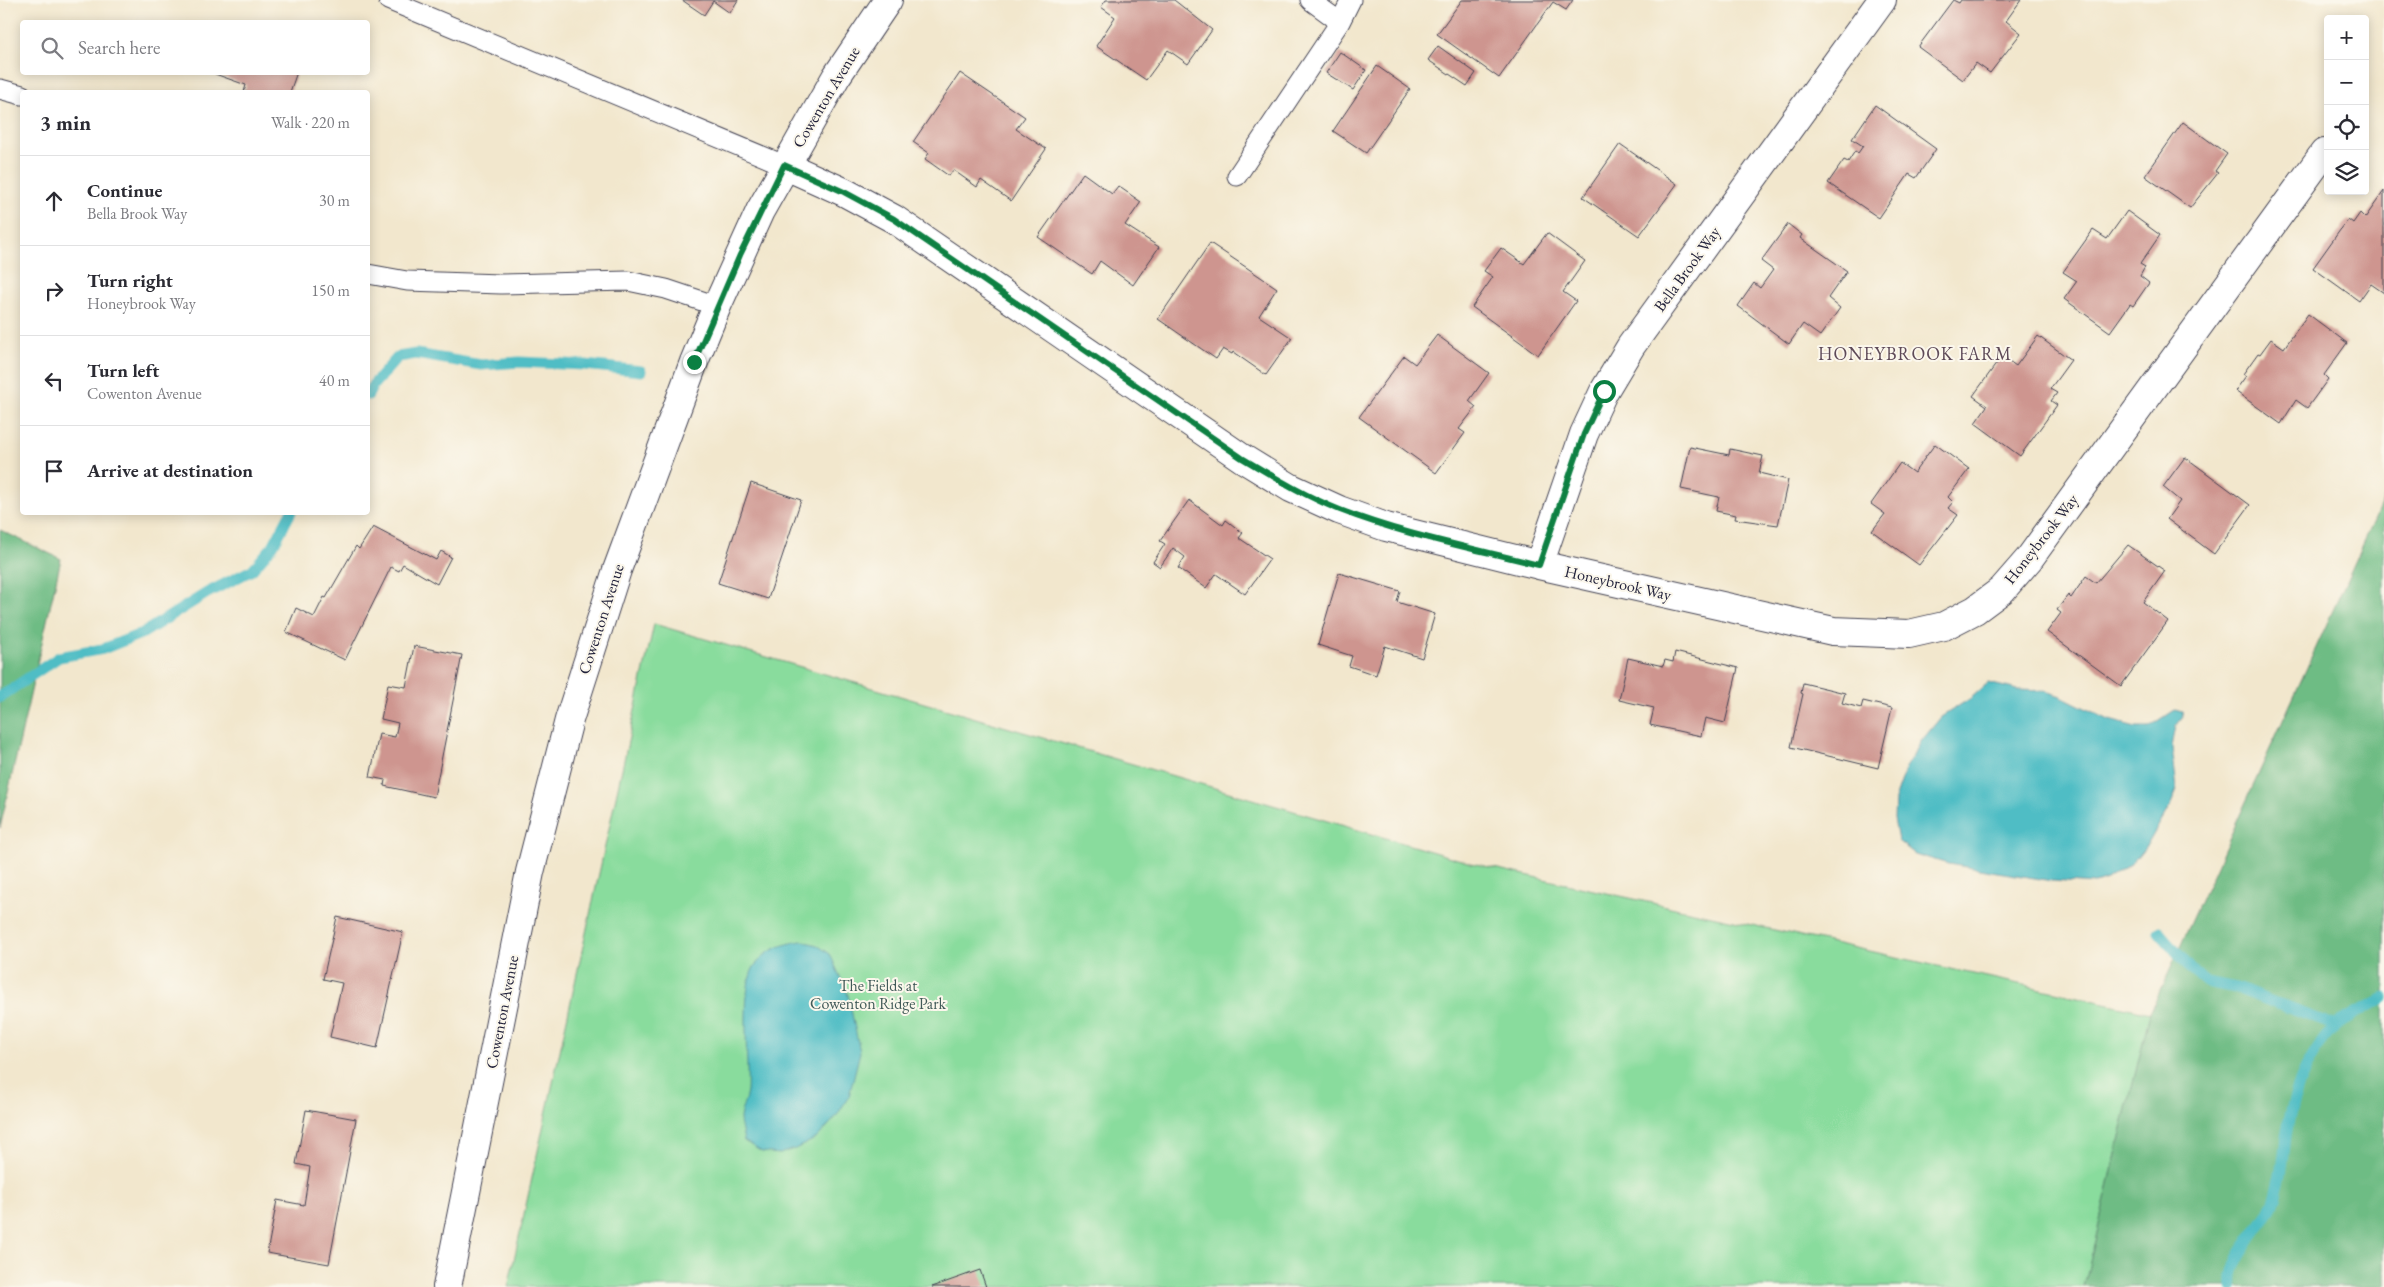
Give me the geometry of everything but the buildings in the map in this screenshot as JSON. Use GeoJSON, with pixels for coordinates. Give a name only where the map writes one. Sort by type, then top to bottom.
{"type":"FeatureCollection","features":[{"type":"Feature","properties":{"kind":"street","name":"Cowenton Avenue"},"geometry":{"type":"LineString","coordinates":[[447,1287],[530,872],[569,720],[640,503],[717,306],[760,211],[784,165],[836,77],[888,0]]}},
{"type":"Feature","properties":{"kind":"street","name":"Bella Brook Way"},"geometry":{"type":"LineString","coordinates":[[1539,565],[1584,434],[1604,391],[1631,346],[1882,0]]}},
{"type":"Feature","properties":{"kind":"street","name":"Honeybrook Way"},"geometry":{"type":"LineString","coordinates":[[784,165],[844,192],[894,219],[1242,458],[1291,488],[1339,510],[1386,527],[1539,565],[1833,631],[1910,634],[1944,626],[1967,614],[2002,590],[2029,559],[2324,154]]}},
{"type":"Feature","properties":{"kind":"lane"},"geometry":{"type":"LineString","coordinates":[[388,0],[784,165]]}},
{"type":"Feature","properties":{"kind":"lane"},"geometry":{"type":"LineString","coordinates":[[1310,0],[1340,22]]}},
{"type":"Feature","properties":{"kind":"lane"},"geometry":{"type":"LineString","coordinates":[[1237,176],[1340,22],[1350,0]]}},
{"type":"Feature","properties":{"kind":"lane"},"geometry":{"type":"LineString","coordinates":[[0,89],[20,95]]}},
{"type":"Feature","properties":{"kind":"lane"},"geometry":{"type":"LineString","coordinates":[[370,274],[407,281],[501,284],[628,281],[666,289],[717,306]]}},
{"type":"Feature","properties":{"kind":"green space"},"geometry":{"type":"Polygon","coordinates":[[[2384,498],[2384,1287],[2084,1287],[2150,1013],[2384,498]]]}},
{"type":"Feature","properties":{"kind":"green space"},"geometry":{"type":"Polygon","coordinates":[[[0,530],[61,559],[0,828],[0,530]]]}},
{"type":"Feature","properties":{"kind":"green space","name":"The Fields at Cowenton Ridge Park"},"geometry":{"type":"Polygon","coordinates":[[[654,624],[1471,863],[2150,1013],[2084,1287],[508,1287],[654,624]]]}},
{"type":"Feature","properties":{"kind":"water"},"geometry":{"type":"Polygon","coordinates":[[[1988,683],[2018,690],[2045,691],[2061,696],[2109,720],[2136,727],[2149,727],[2175,710],[2182,712],[2183,717],[2176,726],[2172,747],[2177,789],[2171,804],[2149,842],[2132,863],[2107,880],[2095,884],[2053,881],[1948,864],[1915,854],[1898,841],[1894,819],[1895,799],[1906,768],[1922,740],[1941,717],[1971,698],[1988,683]]]}},
{"type":"Feature","properties":{"kind":"water"},"geometry":{"type":"Polygon","coordinates":[[[802,941],[817,945],[830,954],[848,995],[860,1052],[849,1096],[836,1117],[817,1138],[795,1149],[779,1154],[762,1152],[744,1141],[740,1121],[747,1092],[747,992],[754,967],[763,956],[781,946],[802,941]]]}},
{"type":"Feature","properties":{"kind":"waterway"},"geometry":{"type":"LineString","coordinates":[[370,391],[398,357],[416,354],[481,365],[519,362],[585,365],[641,371]]}},
{"type":"Feature","properties":{"kind":"waterway"},"geometry":{"type":"LineString","coordinates":[[0,697],[59,657],[103,649],[143,633],[207,593],[252,570],[273,546],[289,515]]}},
{"type":"Feature","properties":{"kind":"waterway"},"geometry":{"type":"LineString","coordinates":[[2159,932],[2192,970],[2206,982],[2236,988],[2336,1026]]}},
{"type":"Feature","properties":{"kind":"waterway"},"geometry":{"type":"LineString","coordinates":[[2232,1287],[2232,1276],[2239,1256],[2265,1219],[2274,1201],[2281,1174],[2292,1106],[2308,1064],[2316,1050],[2335,1027],[2352,1015],[2384,998]]}},
{"type":"Feature","properties":{"kind":"district","name":"HONEYBROOK FARM"},"geometry":{"type":"Point","coordinates":[1915,353]}},
{"type":"Feature","properties":{"kind":"route"},"geometry":{"type":"LineString","coordinates":[[694,362],[760,211],[784,165],[844,192],[894,219],[1242,458],[1291,488],[1339,510],[1386,527],[1539,565],[1584,434],[1604,391]]}}]}
